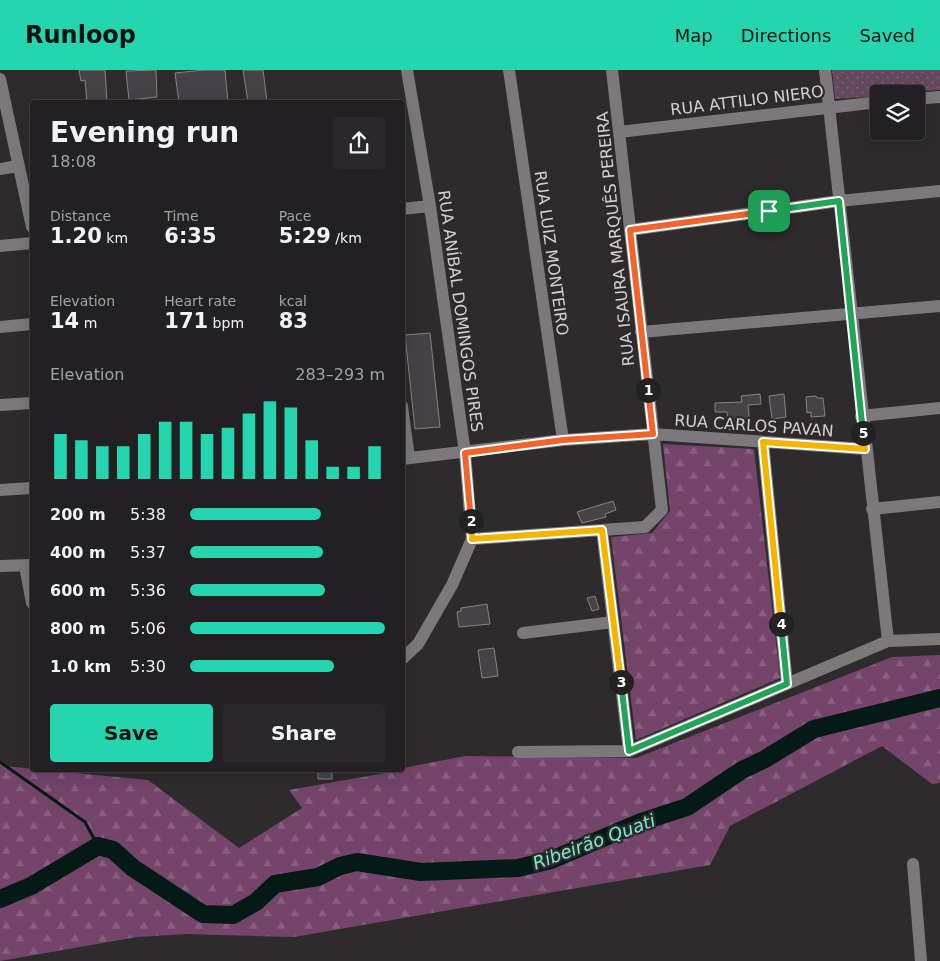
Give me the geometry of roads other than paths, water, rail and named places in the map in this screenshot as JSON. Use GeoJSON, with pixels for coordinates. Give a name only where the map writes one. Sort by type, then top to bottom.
{"type":"FeatureCollection","features":[{"type":"Feature","properties":{"kind":"street","name":"RUA ANÍBAL DOMINGOS PIRES"},"geometry":{"type":"LineString","coordinates":[[405,656],[418,644],[452,585],[472,539],[465,453],[430,206],[407,70]]}},
{"type":"Feature","properties":{"kind":"street","name":"RUA LUIZ MONTEIRO"},"geometry":{"type":"LineString","coordinates":[[508,70],[563,440]]}},
{"type":"Feature","properties":{"kind":"street","name":"RUA ISAURA MARQUÊS PEREIRA"},"geometry":{"type":"LineString","coordinates":[[602,530],[645,527],[662,510],[612,70]]}},
{"type":"Feature","properties":{"kind":"street"},"geometry":{"type":"LineString","coordinates":[[825,70],[865,449],[888,641]]}},
{"type":"Feature","properties":{"kind":"street"},"geometry":{"type":"LineString","coordinates":[[0,79],[30,218]]}},
{"type":"Feature","properties":{"kind":"street"},"geometry":{"type":"LineString","coordinates":[[925,98],[940,97]]}},
{"type":"Feature","properties":{"kind":"street","name":"RUA ATTILIO NIERO"},"geometry":{"type":"LineString","coordinates":[[619,132],[828,106],[870,103]]}},
{"type":"Feature","properties":{"kind":"street"},"geometry":{"type":"LineString","coordinates":[[0,169],[18,166]]}},
{"type":"Feature","properties":{"kind":"street"},"geometry":{"type":"LineString","coordinates":[[630,230],[839,201],[940,191]]}},
{"type":"Feature","properties":{"kind":"street"},"geometry":{"type":"LineString","coordinates":[[405,209],[430,206]]}},
{"type":"Feature","properties":{"kind":"street"},"geometry":{"type":"LineString","coordinates":[[0,246],[30,243]]}},
{"type":"Feature","properties":{"kind":"street"},"geometry":{"type":"LineString","coordinates":[[641,332],[940,306]]}},
{"type":"Feature","properties":{"kind":"street"},"geometry":{"type":"LineString","coordinates":[[0,327],[30,324]]}},
{"type":"Feature","properties":{"kind":"street"},"geometry":{"type":"LineString","coordinates":[[0,405],[30,403]]}},
{"type":"Feature","properties":{"kind":"street"},"geometry":{"type":"LineString","coordinates":[[862,416],[940,408]]}},
{"type":"Feature","properties":{"kind":"street","name":"RUA CARLOS PAVAN"},"geometry":{"type":"LineString","coordinates":[[406,458],[465,453],[563,440],[653,434],[865,449]]}},
{"type":"Feature","properties":{"kind":"street"},"geometry":{"type":"LineString","coordinates":[[763,442],[787,684]]}},
{"type":"Feature","properties":{"kind":"street"},"geometry":{"type":"LineString","coordinates":[[405,445],[406,458]]}},
{"type":"Feature","properties":{"kind":"street"},"geometry":{"type":"LineString","coordinates":[[0,490],[30,488]]}},
{"type":"Feature","properties":{"kind":"street"},"geometry":{"type":"LineString","coordinates":[[872,509],[940,502]]}},
{"type":"Feature","properties":{"kind":"street"},"geometry":{"type":"LineString","coordinates":[[472,539],[602,530],[629,751]]}},
{"type":"Feature","properties":{"kind":"street"},"geometry":{"type":"LineString","coordinates":[[0,566],[29,565],[30,578]]}},
{"type":"Feature","properties":{"kind":"street"},"geometry":{"type":"LineString","coordinates":[[523,633],[613,622]]}},
{"type":"Feature","properties":{"kind":"street"},"geometry":{"type":"LineString","coordinates":[[518,752],[629,751],[888,641],[940,639]]}},
{"type":"Feature","properties":{"kind":"street"},"geometry":{"type":"LineString","coordinates":[[913,864],[920,961]]}},
{"type":"Feature","properties":{"kind":"waterway","name":"Ribeirão Quati"},"geometry":{"type":"LineString","coordinates":[[0,899],[31,886],[98,846],[113,850],[133,868],[203,914],[233,915],[256,902],[275,884],[318,877],[340,866],[357,862],[421,872],[518,868],[551,860],[641,822],[687,807],[742,770],[765,759],[814,729],[940,698]]}},
{"type":"Feature","properties":{"kind":"waterway"},"geometry":{"type":"LineString","coordinates":[[0,762],[85,822],[98,846]]}}]}
